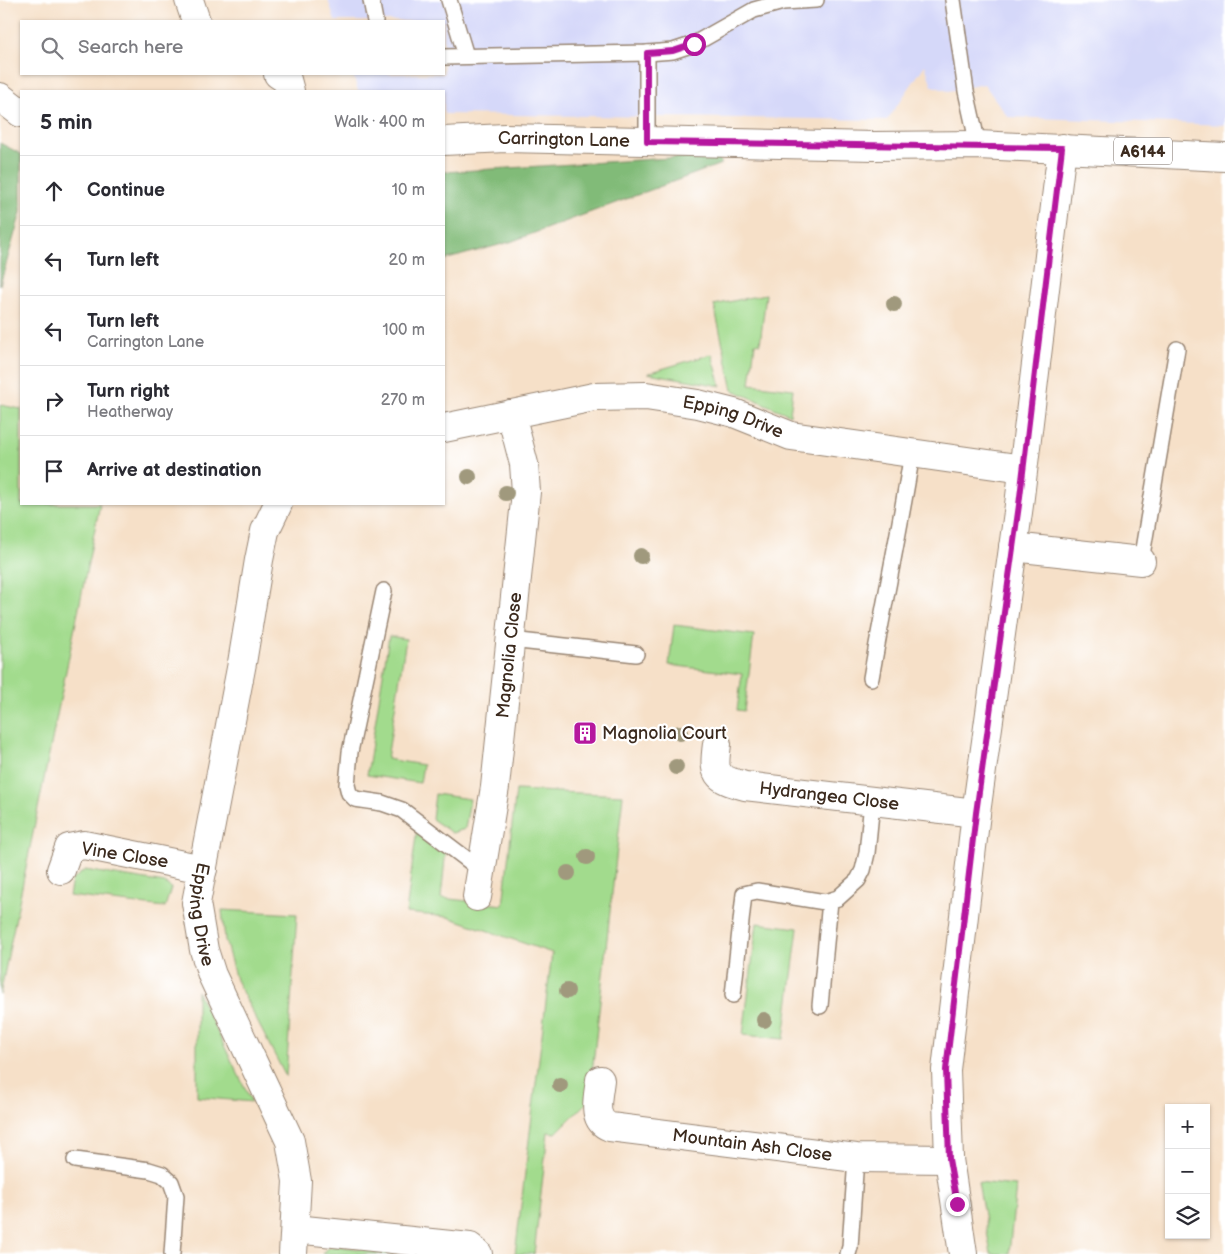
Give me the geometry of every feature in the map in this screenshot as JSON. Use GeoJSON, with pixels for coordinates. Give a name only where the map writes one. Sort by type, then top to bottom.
{"type":"FeatureCollection","features":[{"type":"Feature","properties":{"kind":"street"},"geometry":{"type":"LineString","coordinates":[[189,0],[196,20]]}},
{"type":"Feature","properties":{"kind":"street"},"geometry":{"type":"LineString","coordinates":[[279,75],[286,80],[290,90]]}},
{"type":"Feature","properties":{"kind":"street"},"geometry":{"type":"LineString","coordinates":[[0,97],[20,113]]}},
{"type":"Feature","properties":{"kind":"street","name":"Carrington Lane"},"geometry":{"type":"LineString","coordinates":[[445,141],[505,138],[647,142],[978,145],[1225,157]]}},
{"type":"Feature","properties":{"kind":"street"},"geometry":{"type":"LineString","coordinates":[[963,1254],[949,1159],[946,1070],[976,813],[1024,469],[1062,148]]}},
{"type":"Feature","properties":{"kind":"street","name":"Epping Drive"},"geometry":{"type":"LineString","coordinates":[[445,428],[594,398],[646,396],[698,404],[734,413],[791,436],[1024,469]]}},
{"type":"Feature","properties":{"kind":"street","name":"Magnolia Close"},"geometry":{"type":"LineString","coordinates":[[477,897],[495,786],[512,640],[526,492],[524,464],[511,414]]}},
{"type":"Feature","properties":{"kind":"street","name":"Epping Drive"},"geometry":{"type":"LineString","coordinates":[[278,505],[266,531],[259,560],[196,903],[204,950],[212,975],[290,1141],[297,1181],[294,1242]]}},
{"type":"Feature","properties":{"kind":"street"},"geometry":{"type":"LineString","coordinates":[[1013,547],[1141,561]]}},
{"type":"Feature","properties":{"kind":"street","name":"Hydrangea Close"},"geometry":{"type":"LineString","coordinates":[[717,744],[714,766],[718,776],[725,781],[745,786],[976,813]]}},
{"type":"Feature","properties":{"kind":"street","name":"Vine Close"},"geometry":{"type":"LineString","coordinates":[[60,870],[69,848],[84,845],[203,869]]}},
{"type":"Feature","properties":{"kind":"street","name":"Mountain Ash Close"},"geometry":{"type":"LineString","coordinates":[[600,1080],[597,1116],[602,1124],[610,1127],[856,1158],[949,1159]]}},
{"type":"Feature","properties":{"kind":"street"},"geometry":{"type":"LineString","coordinates":[[294,1242],[470,1248],[478,1254]]}},
{"type":"Feature","properties":{"kind":"lane"},"geometry":{"type":"LineString","coordinates":[[370,0],[375,20]]}},
{"type":"Feature","properties":{"kind":"lane"},"geometry":{"type":"LineString","coordinates":[[449,0],[466,56]]}},
{"type":"Feature","properties":{"kind":"lane"},"geometry":{"type":"LineString","coordinates":[[445,57],[673,51],[694,44],[754,10],[783,2],[816,0]]}},
{"type":"Feature","properties":{"kind":"lane"},"geometry":{"type":"LineString","coordinates":[[953,0],[966,91],[978,145]]}},
{"type":"Feature","properties":{"kind":"lane"},"geometry":{"type":"LineString","coordinates":[[647,53],[647,142]]}},
{"type":"Feature","properties":{"kind":"lane"},"geometry":{"type":"LineString","coordinates":[[1141,561],[1177,350]]}},
{"type":"Feature","properties":{"kind":"lane"},"geometry":{"type":"LineString","coordinates":[[871,678],[887,581],[895,558],[912,453]]}},
{"type":"Feature","properties":{"kind":"lane"},"geometry":{"type":"LineString","coordinates":[[384,591],[350,752],[347,785],[349,793],[355,799],[382,803],[402,810],[481,870]]}},
{"type":"Feature","properties":{"kind":"lane"},"geometry":{"type":"LineString","coordinates":[[512,640],[636,654]]}},
{"type":"Feature","properties":{"kind":"lane"},"geometry":{"type":"LineString","coordinates":[[733,995],[744,894],[757,891],[830,901],[838,898],[858,880],[867,853],[872,802]]}},
{"type":"Feature","properties":{"kind":"lane"},"geometry":{"type":"LineString","coordinates":[[820,1006],[830,901]]}},
{"type":"Feature","properties":{"kind":"lane"},"geometry":{"type":"LineString","coordinates":[[848,1254],[856,1158]]}},
{"type":"Feature","properties":{"kind":"lane"},"geometry":{"type":"LineString","coordinates":[[75,1160],[149,1170],[162,1174],[171,1182],[176,1196],[172,1254]]}},
{"type":"Feature","properties":{"kind":"shaded area"},"geometry":{"type":"Polygon","coordinates":[[[328,0],[1225,0],[1225,125],[1008,117],[984,84],[948,91],[932,86],[925,65],[887,120],[445,114],[445,90],[358,90],[353,75],[445,75],[445,20],[335,20],[328,0]]]}},
{"type":"Feature","properties":{"kind":"green space"},"geometry":{"type":"Polygon","coordinates":[[[0,143],[20,153],[20,215],[0,285],[0,143]]]}},
{"type":"Feature","properties":{"kind":"green space"},"geometry":{"type":"Polygon","coordinates":[[[718,155],[721,164],[510,242],[445,260],[445,172],[718,155]]]}},
{"type":"Feature","properties":{"kind":"green space"},"geometry":{"type":"Polygon","coordinates":[[[766,294],[760,344],[755,343],[750,384],[793,389],[790,415],[733,390],[714,305],[766,294]]]}},
{"type":"Feature","properties":{"kind":"green space"},"geometry":{"type":"Polygon","coordinates":[[[712,354],[721,386],[648,373],[712,354]]]}},
{"type":"Feature","properties":{"kind":"green space"},"geometry":{"type":"Polygon","coordinates":[[[0,405],[20,409],[20,505],[100,505],[0,995],[0,405]]]}},
{"type":"Feature","properties":{"kind":"green space"},"geometry":{"type":"Polygon","coordinates":[[[674,625],[754,635],[744,711],[737,710],[742,674],[669,665],[674,625]]]}},
{"type":"Feature","properties":{"kind":"green space"},"geometry":{"type":"Polygon","coordinates":[[[389,636],[406,639],[387,759],[423,765],[420,783],[367,775],[389,636]]]}},
{"type":"Feature","properties":{"kind":"green space"},"geometry":{"type":"Polygon","coordinates":[[[516,790],[623,795],[589,1100],[556,1133],[548,1132],[534,1254],[515,1254],[552,953],[448,917],[406,913],[417,828],[446,849],[441,898],[503,905],[516,790]]]}},
{"type":"Feature","properties":{"kind":"green space"},"geometry":{"type":"Polygon","coordinates":[[[435,794],[470,799],[465,829],[452,833],[432,819],[435,794]]]}},
{"type":"Feature","properties":{"kind":"green space"},"geometry":{"type":"Polygon","coordinates":[[[85,870],[165,883],[171,888],[165,907],[69,896],[72,880],[85,870]]]}},
{"type":"Feature","properties":{"kind":"green space"},"geometry":{"type":"Polygon","coordinates":[[[222,910],[297,914],[286,1077],[236,980],[225,940],[222,910]]]}},
{"type":"Feature","properties":{"kind":"green space"},"geometry":{"type":"Polygon","coordinates":[[[757,923],[798,928],[784,1039],[743,1035],[757,923]]]}},
{"type":"Feature","properties":{"kind":"green space"},"geometry":{"type":"Polygon","coordinates":[[[197,991],[252,1102],[197,1097],[197,991]]]}},
{"type":"Feature","properties":{"kind":"green space"},"geometry":{"type":"Polygon","coordinates":[[[978,1182],[1016,1186],[1009,1254],[991,1254],[978,1182]]]}},
{"type":"Feature","properties":{"kind":"green space"},"geometry":{"type":"Polygon","coordinates":[[[336,1246],[400,1254],[322,1254],[326,1249],[336,1246]]]}},
{"type":"Feature","properties":{"kind":"place","name":"Magnolia Court"},"geometry":{"type":"Point","coordinates":[585,733]}},
{"type":"Feature","properties":{"kind":"route"},"geometry":{"type":"LineString","coordinates":[[694,44],[673,51],[647,53],[647,142],[874,146],[978,145],[1062,148],[1019,505],[990,724],[976,813],[946,1070],[945,1096],[950,1176],[957,1204]]}}]}
